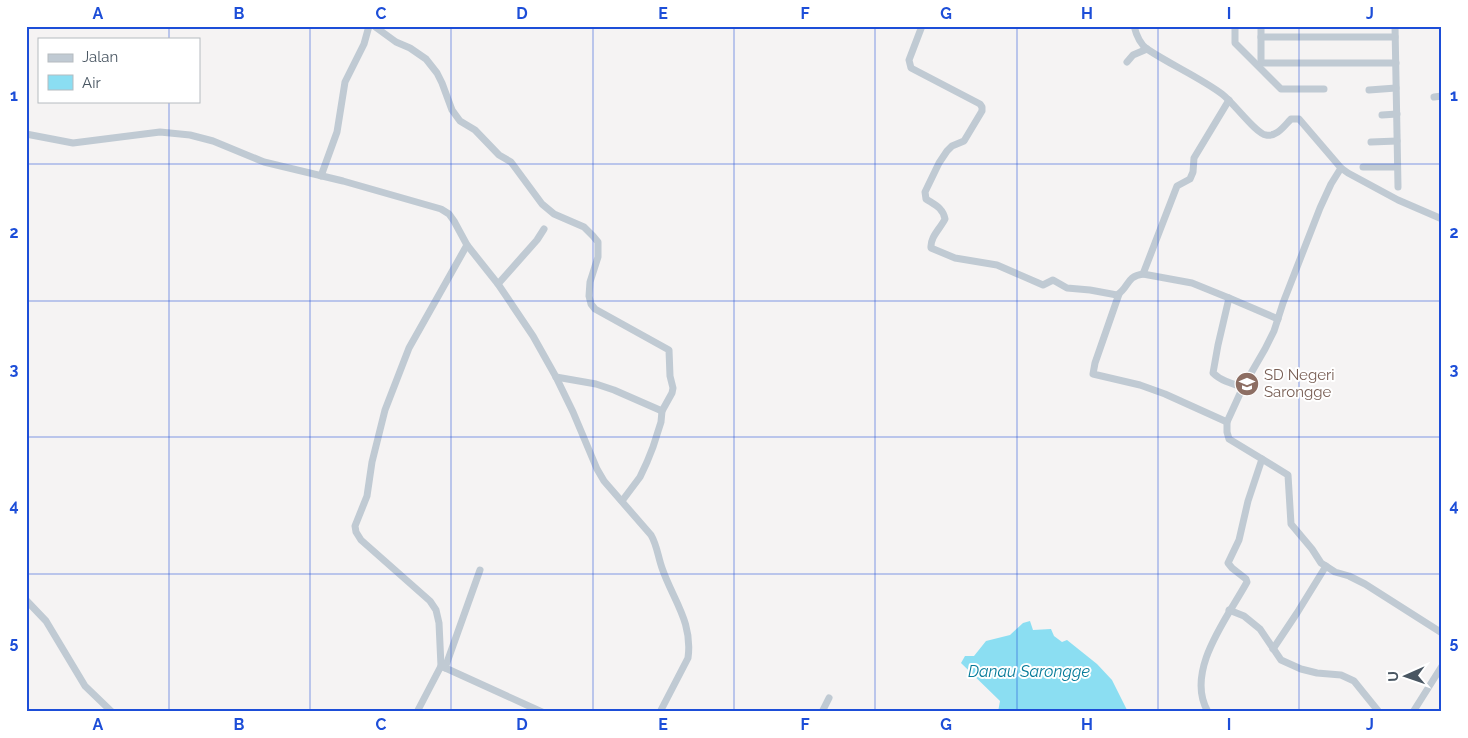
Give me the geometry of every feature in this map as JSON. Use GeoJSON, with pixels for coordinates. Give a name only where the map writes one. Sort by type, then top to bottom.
{"type":"FeatureCollection","features":[{"type":"Feature","properties":{"kind":"street"},"geometry":{"type":"LineString","coordinates":[[321,176],[337,132],[345,82],[364,44],[369,26]]}},
{"type":"Feature","properties":{"kind":"street"},"geometry":{"type":"LineString","coordinates":[[374,26],[396,42],[410,48],[426,59],[437,73],[452,110],[460,121],[475,130],[499,154],[510,162],[536,197],[554,214],[584,228],[598,242],[598,257],[590,282],[589,296],[591,304],[595,309],[668,350],[672,393],[662,412],[661,422],[647,462],[640,477],[622,501]]}},
{"type":"Feature","properties":{"kind":"street"},"geometry":{"type":"LineString","coordinates":[[922,26],[909,60],[911,68],[971,99],[982,107],[982,111],[964,141],[952,146],[947,151],[925,192],[926,199],[943,212],[945,219],[935,234],[931,248],[955,258],[997,265],[1043,285],[1053,280],[1067,288],[1114,295],[1119,294]]}},
{"type":"Feature","properties":{"kind":"street"},"geometry":{"type":"LineString","coordinates":[[1134,26],[1137,36],[1147,49],[1229,100],[1256,130],[1263,135],[1274,135],[1290,119],[1299,119],[1341,168],[1382,193],[1442,219]]}},
{"type":"Feature","properties":{"kind":"street"},"geometry":{"type":"LineString","coordinates":[[1235,26],[1235,43],[1281,89],[1324,89]]}},
{"type":"Feature","properties":{"kind":"street"},"geometry":{"type":"LineString","coordinates":[[1261,26],[1261,63],[1396,63]]}},
{"type":"Feature","properties":{"kind":"street"},"geometry":{"type":"LineString","coordinates":[[1395,26],[1398,187]]}},
{"type":"Feature","properties":{"kind":"street"},"geometry":{"type":"LineString","coordinates":[[1261,37],[1395,37]]}},
{"type":"Feature","properties":{"kind":"street"},"geometry":{"type":"LineString","coordinates":[[1127,62],[1133,55],[1147,49]]}},
{"type":"Feature","properties":{"kind":"street"},"geometry":{"type":"LineString","coordinates":[[1369,90],[1396,88]]}},
{"type":"Feature","properties":{"kind":"street"},"geometry":{"type":"LineString","coordinates":[[1143,274],[1176,186],[1190,179],[1193,172],[1194,158],[1229,100]]}},
{"type":"Feature","properties":{"kind":"street"},"geometry":{"type":"LineString","coordinates":[[1382,115],[1396,114]]}},
{"type":"Feature","properties":{"kind":"street"},"geometry":{"type":"LineString","coordinates":[[26,134],[73,143],[160,132],[190,135],[213,141],[264,162],[290,170],[321,176],[441,209],[449,214],[466,245],[498,284],[533,336],[556,377],[604,481],[651,535],[654,541],[663,570],[684,615],[689,651],[688,658],[660,712]]}},
{"type":"Feature","properties":{"kind":"street"},"geometry":{"type":"LineString","coordinates":[[1371,142],[1397,141]]}},
{"type":"Feature","properties":{"kind":"street"},"geometry":{"type":"LineString","coordinates":[[1362,167],[1397,167]]}},
{"type":"Feature","properties":{"kind":"street"},"geometry":{"type":"LineString","coordinates":[[1341,168],[1320,208],[1265,350],[1243,387],[1227,422],[1227,432],[1229,439],[1288,475],[1291,524],[1321,563],[1335,572],[1365,584],[1442,633]]}},
{"type":"Feature","properties":{"kind":"street"},"geometry":{"type":"LineString","coordinates":[[498,284],[537,240],[544,229]]}},
{"type":"Feature","properties":{"kind":"street"},"geometry":{"type":"LineString","coordinates":[[443,667],[436,610],[430,601],[361,540],[355,526],[367,496],[374,454],[385,410],[409,348],[466,245]]}},
{"type":"Feature","properties":{"kind":"street"},"geometry":{"type":"LineString","coordinates":[[1227,422],[1166,394],[1140,385],[1094,374],[1095,363],[1119,294],[1131,278],[1143,274],[1192,283],[1278,319]]}},
{"type":"Feature","properties":{"kind":"street"},"geometry":{"type":"LineString","coordinates":[[1229,298],[1213,373],[1224,380],[1243,387]]}},
{"type":"Feature","properties":{"kind":"street"},"geometry":{"type":"LineString","coordinates":[[556,377],[596,384],[614,390],[662,412]]}},
{"type":"Feature","properties":{"kind":"street"},"geometry":{"type":"LineString","coordinates":[[1208,712],[1201,691],[1203,670],[1210,649],[1229,610],[1247,582],[1228,563],[1239,540],[1248,501],[1262,459]]}},
{"type":"Feature","properties":{"kind":"street"},"geometry":{"type":"LineString","coordinates":[[1273,649],[1326,566]]}},
{"type":"Feature","properties":{"kind":"street"},"geometry":{"type":"LineString","coordinates":[[417,712],[443,667],[480,570]]}},
{"type":"Feature","properties":{"kind":"street"},"geometry":{"type":"LineString","coordinates":[[26,600],[46,621],[85,686],[112,712]]}},
{"type":"Feature","properties":{"kind":"street"},"geometry":{"type":"LineString","coordinates":[[1229,610],[1240,614],[1260,629],[1281,660],[1301,669],[1316,673],[1341,675],[1354,681],[1379,712]]}},
{"type":"Feature","properties":{"kind":"street"},"geometry":{"type":"LineString","coordinates":[[1413,712],[1442,666]]}},
{"type":"Feature","properties":{"kind":"street"},"geometry":{"type":"LineString","coordinates":[[443,667],[542,712]]}},
{"type":"Feature","properties":{"kind":"street"},"geometry":{"type":"LineString","coordinates":[[822,712],[829,698]]}},
{"type":"Feature","properties":{"kind":"water","name":"Danau Sarongge"},"geometry":{"type":"Polygon","coordinates":[[[1030,621],[1033,630],[1051,629],[1054,636],[1062,642],[1067,640],[1097,664],[1112,680],[1128,712],[998,712],[1000,701],[961,663],[965,656],[974,656],[986,641],[1010,635],[1023,623],[1030,621]]]}},
{"type":"Feature","properties":{"kind":"place","name":"SD Negeri Sarongge"},"geometry":{"type":"Point","coordinates":[1247,384]}}]}
